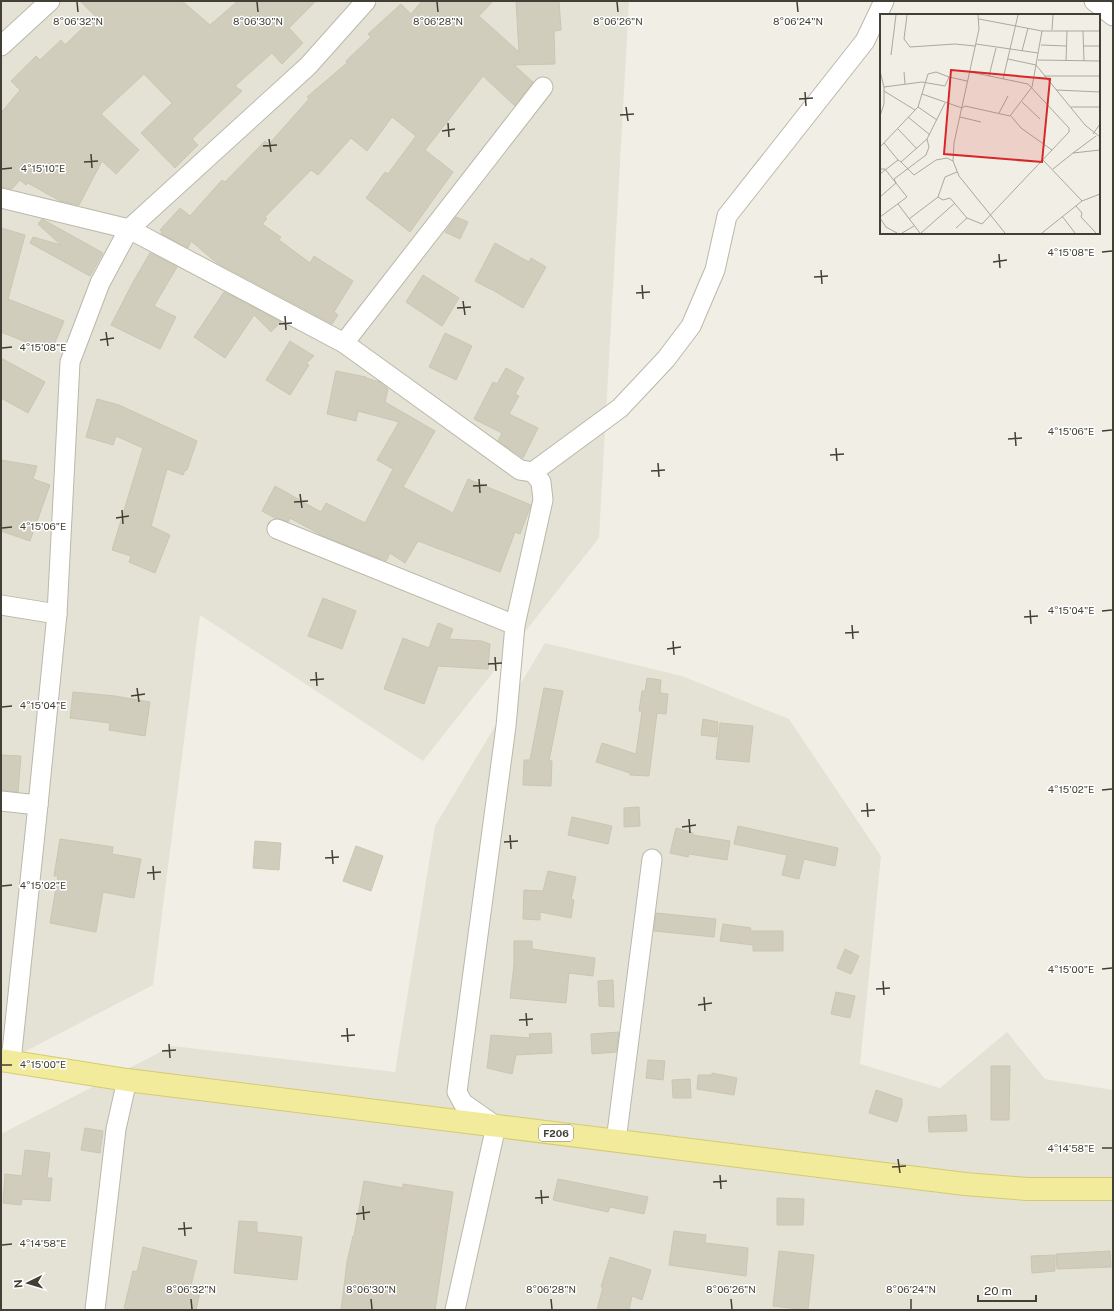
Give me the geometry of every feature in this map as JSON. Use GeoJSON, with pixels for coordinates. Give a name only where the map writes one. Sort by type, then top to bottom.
{"type":"FeatureCollection","features":[{"type":"Feature","properties":{"kind":"main road","name":"F206"},"geometry":{"type":"LineString","coordinates":[[6,1060],[127,1080],[965,1184],[1027,1189],[1113,1189]]}},
{"type":"Feature","properties":{"kind":"street"},"geometry":{"type":"LineString","coordinates":[[1,46],[50,1]]}},
{"type":"Feature","properties":{"kind":"street"},"geometry":{"type":"LineString","coordinates":[[6,1060],[38,805],[57,614],[70,362],[100,283],[129,229],[308,66],[366,1]]}},
{"type":"Feature","properties":{"kind":"street"},"geometry":{"type":"LineString","coordinates":[[533,472],[620,408],[666,359],[691,326],[715,270],[727,216],[865,41],[884,1]]}},
{"type":"Feature","properties":{"kind":"street"},"geometry":{"type":"LineString","coordinates":[[1094,1],[1113,16]]}},
{"type":"Feature","properties":{"kind":"street"},"geometry":{"type":"LineString","coordinates":[[344,343],[543,87]]}},
{"type":"Feature","properties":{"kind":"street"},"geometry":{"type":"LineString","coordinates":[[1,198],[129,229],[344,343],[520,470],[533,472],[541,482],[543,500],[515,625],[506,726],[457,1092],[463,1103],[496,1126],[455,1310]]}},
{"type":"Feature","properties":{"kind":"street"},"geometry":{"type":"LineString","coordinates":[[277,529],[515,625]]}},
{"type":"Feature","properties":{"kind":"street"},"geometry":{"type":"LineString","coordinates":[[1,605],[57,614]]}},
{"type":"Feature","properties":{"kind":"street"},"geometry":{"type":"LineString","coordinates":[[1,801],[38,805]]}},
{"type":"Feature","properties":{"kind":"street"},"geometry":{"type":"LineString","coordinates":[[616,1141],[652,859]]}},
{"type":"Feature","properties":{"kind":"street"},"geometry":{"type":"LineString","coordinates":[[95,1310],[116,1129],[127,1080]]}},
{"type":"Feature","properties":{"kind":"shaded area"},"geometry":{"type":"Polygon","coordinates":[[[1,1],[629,1],[599,538],[423,761],[200,615],[153,985],[1,1064],[1,1]]]}},
{"type":"Feature","properties":{"kind":"shaded area"},"geometry":{"type":"Polygon","coordinates":[[[545,643],[682,676],[789,719],[881,856],[860,1064],[940,1088],[1007,1032],[1045,1079],[1113,1090],[1113,1310],[1,1310],[1,1134],[172,1046],[395,1072],[435,826],[545,643]]]}},
{"type":"Feature","properties":{"kind":"building"},"geometry":{"type":"Polygon","coordinates":[[[80,1],[182,1],[210,25],[238,1],[316,1],[289,28],[303,43],[282,64],[272,53],[235,86],[242,91],[192,139],[198,145],[175,168],[141,133],[172,103],[144,74],[101,114],[139,150],[116,174],[102,161],[79,205],[60,201],[28,183],[26,185],[20,180],[12,189],[1,187],[1,113],[20,90],[11,81],[36,56],[40,60],[61,40],[65,45],[95,16],[80,1]]]}},
{"type":"Feature","properties":{"kind":"building"},"geometry":{"type":"Polygon","coordinates":[[[422,1],[493,1],[479,16],[519,52],[516,1],[559,1],[561,30],[554,31],[555,64],[514,65],[533,82],[515,106],[483,76],[425,150],[453,172],[410,232],[366,198],[385,172],[388,174],[416,136],[392,117],[367,151],[351,138],[318,175],[311,170],[265,217],[267,219],[262,224],[281,237],[279,240],[310,263],[314,256],[353,281],[334,312],[338,315],[332,324],[217,263],[191,241],[188,248],[161,234],[162,231],[160,230],[180,208],[190,216],[222,180],[225,182],[265,141],[269,144],[309,99],[307,97],[347,63],[346,61],[371,37],[368,34],[401,4],[411,14],[422,1]]]}},
{"type":"Feature","properties":{"kind":"building"},"geometry":{"type":"Polygon","coordinates":[[[456,217],[468,222],[460,239],[445,232],[456,217]]]}},
{"type":"Feature","properties":{"kind":"building"},"geometry":{"type":"Polygon","coordinates":[[[42,219],[103,253],[90,276],[30,243],[33,237],[61,245],[38,224],[42,219]]]}},
{"type":"Feature","properties":{"kind":"building"},"geometry":{"type":"Polygon","coordinates":[[[1,228],[25,235],[8,299],[64,321],[51,352],[1,332],[1,228]]]}},
{"type":"Feature","properties":{"kind":"building"},"geometry":{"type":"Polygon","coordinates":[[[495,243],[529,262],[531,258],[546,267],[523,308],[475,281],[495,243]]]}},
{"type":"Feature","properties":{"kind":"building"},"geometry":{"type":"Polygon","coordinates":[[[150,253],[177,267],[154,306],[176,317],[160,349],[111,325],[150,253]]]}},
{"type":"Feature","properties":{"kind":"building"},"geometry":{"type":"Polygon","coordinates":[[[423,275],[459,298],[442,326],[406,302],[423,275]]]}},
{"type":"Feature","properties":{"kind":"building"},"geometry":{"type":"Polygon","coordinates":[[[224,292],[281,322],[271,332],[254,315],[225,358],[194,337],[224,292]]]}},
{"type":"Feature","properties":{"kind":"building"},"geometry":{"type":"Polygon","coordinates":[[[445,333],[472,346],[456,380],[429,367],[445,333]]]}},
{"type":"Feature","properties":{"kind":"building"},"geometry":{"type":"Polygon","coordinates":[[[290,341],[314,356],[306,364],[309,365],[290,395],[266,380],[290,341]]]}},
{"type":"Feature","properties":{"kind":"building"},"geometry":{"type":"Polygon","coordinates":[[[1,358],[45,382],[28,413],[1,398],[1,358]]]}},
{"type":"Feature","properties":{"kind":"building"},"geometry":{"type":"Polygon","coordinates":[[[506,368],[524,378],[515,394],[519,396],[509,414],[538,428],[523,458],[498,441],[502,433],[474,419],[493,382],[497,384],[506,368]]]}},
{"type":"Feature","properties":{"kind":"building"},"geometry":{"type":"Polygon","coordinates":[[[336,371],[366,377],[380,382],[388,389],[385,402],[435,431],[403,487],[453,513],[468,479],[531,505],[520,534],[515,532],[500,572],[418,541],[405,563],[390,553],[386,561],[325,537],[290,518],[288,522],[275,518],[262,511],[275,486],[321,512],[326,503],[365,523],[393,469],[377,460],[399,422],[358,411],[356,421],[327,414],[336,371]]]}},
{"type":"Feature","properties":{"kind":"building"},"geometry":{"type":"Polygon","coordinates":[[[97,399],[119,405],[197,441],[187,470],[185,470],[183,475],[167,469],[151,526],[170,535],[155,573],[129,562],[131,556],[112,550],[143,448],[116,436],[113,445],[86,437],[97,399]]]}},
{"type":"Feature","properties":{"kind":"building"},"geometry":{"type":"Polygon","coordinates":[[[1,460],[37,466],[33,479],[50,485],[30,541],[1,531],[1,460]]]}},
{"type":"Feature","properties":{"kind":"building"},"geometry":{"type":"Polygon","coordinates":[[[323,598],[356,611],[342,649],[308,636],[323,598]]]}},
{"type":"Feature","properties":{"kind":"building"},"geometry":{"type":"Polygon","coordinates":[[[438,623],[453,629],[449,639],[482,641],[490,644],[488,669],[438,666],[424,704],[384,689],[403,638],[429,648],[438,623]]]}},
{"type":"Feature","properties":{"kind":"building"},"geometry":{"type":"Polygon","coordinates":[[[647,678],[661,680],[660,693],[668,694],[666,714],[657,713],[649,776],[630,775],[630,773],[596,762],[602,743],[636,754],[642,711],[639,711],[642,691],[645,691],[647,678]]]}},
{"type":"Feature","properties":{"kind":"building"},"geometry":{"type":"Polygon","coordinates":[[[544,688],[563,691],[549,761],[552,761],[551,786],[523,785],[524,760],[530,760],[544,688]]]}},
{"type":"Feature","properties":{"kind":"building"},"geometry":{"type":"Polygon","coordinates":[[[73,692],[115,696],[150,702],[145,736],[109,730],[110,723],[70,718],[73,692]]]}},
{"type":"Feature","properties":{"kind":"building"},"geometry":{"type":"Polygon","coordinates":[[[703,719],[718,722],[717,737],[701,735],[703,719]]]}},
{"type":"Feature","properties":{"kind":"building"},"geometry":{"type":"Polygon","coordinates":[[[720,723],[753,726],[749,762],[716,759],[720,723]]]}},
{"type":"Feature","properties":{"kind":"building"},"geometry":{"type":"Polygon","coordinates":[[[1,755],[21,756],[18,792],[1,790],[1,755]]]}},
{"type":"Feature","properties":{"kind":"building"},"geometry":{"type":"Polygon","coordinates":[[[639,807],[640,826],[624,827],[624,808],[639,807]]]}},
{"type":"Feature","properties":{"kind":"building"},"geometry":{"type":"Polygon","coordinates":[[[572,817],[612,826],[608,844],[568,835],[572,817]]]}},
{"type":"Feature","properties":{"kind":"building"},"geometry":{"type":"Polygon","coordinates":[[[738,826],[838,848],[835,866],[804,859],[799,879],[782,875],[787,855],[734,844],[738,826]]]}},
{"type":"Feature","properties":{"kind":"building"},"geometry":{"type":"Polygon","coordinates":[[[676,828],[693,833],[693,835],[730,841],[727,860],[689,854],[688,857],[670,853],[676,828]]]}},
{"type":"Feature","properties":{"kind":"building"},"geometry":{"type":"Polygon","coordinates":[[[60,839],[113,847],[112,854],[141,859],[134,898],[103,892],[96,932],[50,923],[58,876],[54,876],[60,839]]]}},
{"type":"Feature","properties":{"kind":"building"},"geometry":{"type":"Polygon","coordinates":[[[255,841],[281,843],[279,870],[253,868],[255,841]]]}},
{"type":"Feature","properties":{"kind":"building"},"geometry":{"type":"Polygon","coordinates":[[[356,846],[383,856],[371,891],[343,881],[356,846]]]}},
{"type":"Feature","properties":{"kind":"building"},"geometry":{"type":"Polygon","coordinates":[[[548,871],[576,877],[571,899],[574,900],[571,918],[540,912],[540,920],[523,919],[524,890],[543,891],[548,871]]]}},
{"type":"Feature","properties":{"kind":"building"},"geometry":{"type":"Polygon","coordinates":[[[656,913],[716,919],[714,937],[654,931],[656,913]]]}},
{"type":"Feature","properties":{"kind":"building"},"geometry":{"type":"Polygon","coordinates":[[[723,924],[751,928],[750,931],[783,931],[783,951],[753,951],[753,945],[720,941],[723,924]]]}},
{"type":"Feature","properties":{"kind":"building"},"geometry":{"type":"Polygon","coordinates":[[[514,941],[532,941],[532,949],[595,958],[593,976],[569,973],[566,1003],[510,998],[514,965],[514,941]]]}},
{"type":"Feature","properties":{"kind":"building"},"geometry":{"type":"Polygon","coordinates":[[[845,949],[859,956],[851,974],[837,968],[845,949]]]}},
{"type":"Feature","properties":{"kind":"building"},"geometry":{"type":"Polygon","coordinates":[[[613,980],[614,1007],[599,1006],[598,981],[613,980]]]}},
{"type":"Feature","properties":{"kind":"building"},"geometry":{"type":"Polygon","coordinates":[[[836,992],[855,996],[850,1018],[831,1014],[836,992]]]}},
{"type":"Feature","properties":{"kind":"building"},"geometry":{"type":"Polygon","coordinates":[[[619,1032],[616,1052],[592,1054],[591,1034],[619,1032]]]}},
{"type":"Feature","properties":{"kind":"building"},"geometry":{"type":"Polygon","coordinates":[[[551,1033],[552,1053],[516,1055],[512,1074],[487,1068],[491,1035],[530,1038],[529,1034],[551,1033]]]}},
{"type":"Feature","properties":{"kind":"building"},"geometry":{"type":"Polygon","coordinates":[[[648,1060],[665,1061],[663,1080],[646,1078],[648,1060]]]}},
{"type":"Feature","properties":{"kind":"building"},"geometry":{"type":"Polygon","coordinates":[[[991,1066],[1010,1066],[1009,1120],[991,1120],[991,1066]]]}},
{"type":"Feature","properties":{"kind":"building"},"geometry":{"type":"Polygon","coordinates":[[[712,1073],[737,1078],[734,1095],[697,1089],[698,1075],[712,1075],[712,1073]]]}},
{"type":"Feature","properties":{"kind":"building"},"geometry":{"type":"Polygon","coordinates":[[[690,1079],[691,1098],[673,1098],[672,1080],[690,1079]]]}},
{"type":"Feature","properties":{"kind":"building"},"geometry":{"type":"Polygon","coordinates":[[[876,1090],[902,1099],[902,1105],[897,1122],[869,1113],[876,1090]]]}},
{"type":"Feature","properties":{"kind":"building"},"geometry":{"type":"Polygon","coordinates":[[[966,1115],[967,1131],[929,1132],[928,1117],[966,1115]]]}},
{"type":"Feature","properties":{"kind":"building"},"geometry":{"type":"Polygon","coordinates":[[[85,1128],[103,1131],[100,1153],[81,1150],[85,1128]]]}},
{"type":"Feature","properties":{"kind":"building"},"geometry":{"type":"Polygon","coordinates":[[[25,1150],[50,1153],[47,1178],[52,1178],[50,1201],[22,1199],[21,1205],[3,1203],[5,1174],[22,1176],[25,1150]]]}},
{"type":"Feature","properties":{"kind":"building"},"geometry":{"type":"Polygon","coordinates":[[[558,1179],[648,1197],[644,1214],[610,1207],[608,1212],[553,1200],[558,1179]]]}},
{"type":"Feature","properties":{"kind":"building"},"geometry":{"type":"Polygon","coordinates":[[[364,1181],[403,1188],[403,1184],[453,1192],[435,1310],[341,1310],[347,1262],[354,1236],[364,1181]]]}},
{"type":"Feature","properties":{"kind":"building"},"geometry":{"type":"Polygon","coordinates":[[[777,1198],[804,1199],[803,1225],[777,1225],[777,1198]]]}},
{"type":"Feature","properties":{"kind":"building"},"geometry":{"type":"Polygon","coordinates":[[[239,1221],[257,1222],[257,1232],[302,1237],[297,1280],[234,1273],[239,1221]]]}},
{"type":"Feature","properties":{"kind":"building"},"geometry":{"type":"Polygon","coordinates":[[[674,1231],[706,1235],[705,1243],[748,1248],[746,1276],[669,1265],[674,1231]]]}},
{"type":"Feature","properties":{"kind":"building"},"geometry":{"type":"Polygon","coordinates":[[[143,1247],[197,1261],[191,1285],[201,1287],[196,1310],[134,1310],[124,1308],[133,1271],[137,1272],[143,1247]]]}},
{"type":"Feature","properties":{"kind":"building"},"geometry":{"type":"Polygon","coordinates":[[[779,1251],[814,1255],[808,1310],[773,1306],[779,1251]]]}},
{"type":"Feature","properties":{"kind":"building"},"geometry":{"type":"Polygon","coordinates":[[[1110,1251],[1111,1267],[1057,1269],[1056,1254],[1110,1251]]]}},
{"type":"Feature","properties":{"kind":"building"},"geometry":{"type":"Polygon","coordinates":[[[1055,1255],[1055,1271],[1032,1273],[1031,1256],[1055,1255]]]}},
{"type":"Feature","properties":{"kind":"building"},"geometry":{"type":"Polygon","coordinates":[[[610,1257],[651,1270],[642,1300],[632,1296],[629,1310],[597,1310],[603,1287],[601,1287],[610,1257]]]}}]}
